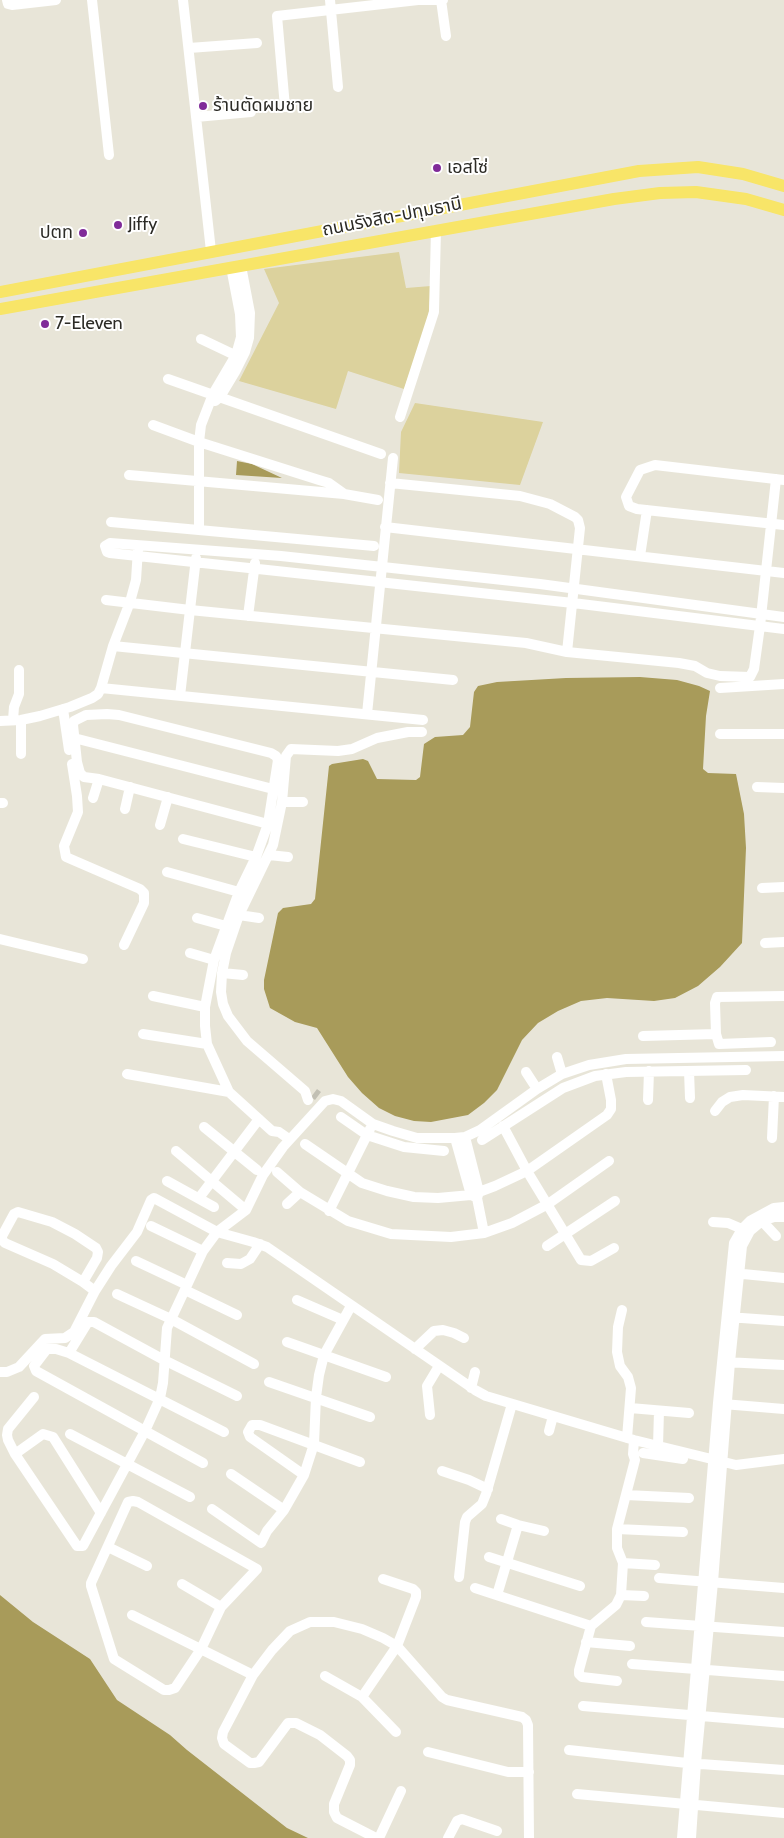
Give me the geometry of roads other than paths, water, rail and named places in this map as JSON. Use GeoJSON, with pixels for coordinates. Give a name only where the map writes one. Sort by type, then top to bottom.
{"type":"FeatureCollection","features":[{"type":"Feature","properties":{"kind":"main road","name":"ถนนรังสิต-ปทุมธานี"},"geometry":{"type":"LineString","coordinates":[[0,292],[639,171],[683,167],[705,168],[743,174],[784,186]]}},
{"type":"Feature","properties":{"kind":"main road","name":"ถนนรังสิต-ปทุมธานี"},"geometry":{"type":"LineString","coordinates":[[0,309],[614,199],[681,192],[711,193],[746,199],[784,210]]}},
{"type":"Feature","properties":{"kind":"main road"},"geometry":{"type":"LineString","coordinates":[[293,236],[296,256]]}},
{"type":"Feature","properties":{"kind":"street"},"geometry":{"type":"LineString","coordinates":[[7,0],[8,4],[12,5],[56,0]]}},
{"type":"Feature","properties":{"kind":"street"},"geometry":{"type":"LineString","coordinates":[[92,0],[109,155]]}},
{"type":"Feature","properties":{"kind":"street"},"geometry":{"type":"LineString","coordinates":[[183,0],[211,251]]}},
{"type":"Feature","properties":{"kind":"street"},"geometry":{"type":"LineString","coordinates":[[285,107],[277,16],[331,5],[442,0],[446,36]]}},
{"type":"Feature","properties":{"kind":"street"},"geometry":{"type":"LineString","coordinates":[[331,5],[338,88]]}},
{"type":"Feature","properties":{"kind":"street"},"geometry":{"type":"LineString","coordinates":[[189,48],[257,43]]}},
{"type":"Feature","properties":{"kind":"street"},"geometry":{"type":"LineString","coordinates":[[196,117],[251,112]]}},
{"type":"Feature","properties":{"kind":"street"},"geometry":{"type":"LineString","coordinates":[[400,417],[434,312],[436,230]]}},
{"type":"Feature","properties":{"kind":"street"},"geometry":{"type":"LineString","coordinates":[[199,530],[198,481],[201,425],[249,338],[250,323],[236,266]]}},
{"type":"Feature","properties":{"kind":"street"},"geometry":{"type":"LineString","coordinates":[[201,339],[239,357]]}},
{"type":"Feature","properties":{"kind":"street"},"geometry":{"type":"LineString","coordinates":[[168,379],[214,399],[381,454]]}},
{"type":"Feature","properties":{"kind":"street"},"geometry":{"type":"LineString","coordinates":[[153,425],[199,442],[319,480],[344,494]]}},
{"type":"Feature","properties":{"kind":"street"},"geometry":{"type":"LineString","coordinates":[[367,714],[393,458]]}},
{"type":"Feature","properties":{"kind":"street"},"geometry":{"type":"LineString","coordinates":[[106,600],[526,643],[568,652],[679,663],[695,666],[714,676],[744,677],[750,676],[754,669],[771,523],[780,480],[666,465],[646,466],[635,476],[626,497],[629,506],[647,510],[771,523],[784,526]]}},
{"type":"Feature","properties":{"kind":"street"},"geometry":{"type":"LineString","coordinates":[[129,475],[344,494],[378,500]]}},
{"type":"Feature","properties":{"kind":"street"},"geometry":{"type":"LineString","coordinates":[[390,483],[520,496],[550,504],[578,520],[580,528],[568,652]]}},
{"type":"Feature","properties":{"kind":"street"},"geometry":{"type":"LineString","coordinates":[[640,556],[647,510]]}},
{"type":"Feature","properties":{"kind":"street"},"geometry":{"type":"LineString","coordinates":[[111,522],[374,546]]}},
{"type":"Feature","properties":{"kind":"street"},"geometry":{"type":"LineString","coordinates":[[385,527],[784,573]]}},
{"type":"Feature","properties":{"kind":"street"},"geometry":{"type":"LineString","coordinates":[[138,551],[196,551],[318,560],[574,588],[761,612],[784,617]]}},
{"type":"Feature","properties":{"kind":"street"},"geometry":{"type":"LineString","coordinates":[[138,551],[195,562],[573,602],[784,629]]}},
{"type":"Feature","properties":{"kind":"street"},"geometry":{"type":"LineString","coordinates":[[0,721],[17,720],[62,709],[92,698],[101,688],[113,646],[130,602],[136,580],[138,551]]}},
{"type":"Feature","properties":{"kind":"street"},"geometry":{"type":"LineString","coordinates":[[180,696],[196,551]]}},
{"type":"Feature","properties":{"kind":"street"},"geometry":{"type":"LineString","coordinates":[[248,616],[256,554]]}},
{"type":"Feature","properties":{"kind":"street"},"geometry":{"type":"LineString","coordinates":[[316,575],[318,560]]}},
{"type":"Feature","properties":{"kind":"street"},"geometry":{"type":"LineString","coordinates":[[446,589],[448,574]]}},
{"type":"Feature","properties":{"kind":"street"},"geometry":{"type":"LineString","coordinates":[[113,646],[453,680]]}},
{"type":"Feature","properties":{"kind":"street"},"geometry":{"type":"LineString","coordinates":[[19,670],[19,694],[14,708],[21,754]]}},
{"type":"Feature","properties":{"kind":"street"},"geometry":{"type":"LineString","coordinates":[[720,688],[784,684]]}},
{"type":"Feature","properties":{"kind":"street"},"geometry":{"type":"LineString","coordinates":[[101,688],[423,720]]}},
{"type":"Feature","properties":{"kind":"street"},"geometry":{"type":"LineString","coordinates":[[62,709],[78,803],[78,812],[64,846],[64,852],[72,860],[140,889],[144,893],[144,903],[124,945]]}},
{"type":"Feature","properties":{"kind":"street"},"geometry":{"type":"LineString","coordinates":[[268,824],[99,779],[84,777],[80,774],[77,762],[73,725],[78,718],[86,715],[119,715],[271,753],[276,756],[278,760],[268,824],[256,857],[239,892],[214,960],[205,1007],[207,1044],[229,1092],[272,1131],[279,1132],[286,1143]]}},
{"type":"Feature","properties":{"kind":"street"},"geometry":{"type":"LineString","coordinates":[[422,732],[408,732],[377,738],[352,749],[338,751],[291,749],[286,756],[282,802],[269,855],[239,915],[226,953],[222,973],[223,1004],[228,1016],[247,1041],[314,1099],[340,1101],[373,1124],[417,1138],[460,1138],[480,1130],[536,1089],[562,1074],[589,1065],[626,1059],[784,1056]]}},
{"type":"Feature","properties":{"kind":"street"},"geometry":{"type":"LineString","coordinates":[[720,734],[784,734]]}},
{"type":"Feature","properties":{"kind":"street"},"geometry":{"type":"LineString","coordinates":[[74,738],[274,789]]}},
{"type":"Feature","properties":{"kind":"street"},"geometry":{"type":"LineString","coordinates":[[93,798],[99,779]]}},
{"type":"Feature","properties":{"kind":"street"},"geometry":{"type":"LineString","coordinates":[[125,809],[130,787]]}},
{"type":"Feature","properties":{"kind":"street"},"geometry":{"type":"LineString","coordinates":[[757,787],[784,788]]}},
{"type":"Feature","properties":{"kind":"street"},"geometry":{"type":"LineString","coordinates":[[160,824],[168,797]]}},
{"type":"Feature","properties":{"kind":"street"},"geometry":{"type":"LineString","coordinates":[[282,802],[303,802]]}},
{"type":"Feature","properties":{"kind":"street"},"geometry":{"type":"LineString","coordinates":[[183,840],[256,857]]}},
{"type":"Feature","properties":{"kind":"street"},"geometry":{"type":"LineString","coordinates":[[269,855],[288,857]]}},
{"type":"Feature","properties":{"kind":"street"},"geometry":{"type":"LineString","coordinates":[[167,872],[239,892]]}},
{"type":"Feature","properties":{"kind":"street"},"geometry":{"type":"LineString","coordinates":[[762,888],[784,887]]}},
{"type":"Feature","properties":{"kind":"street"},"geometry":{"type":"LineString","coordinates":[[239,915],[259,918]]}},
{"type":"Feature","properties":{"kind":"street"},"geometry":{"type":"LineString","coordinates":[[197,918],[226,926]]}},
{"type":"Feature","properties":{"kind":"street"},"geometry":{"type":"LineString","coordinates":[[0,939],[83,959]]}},
{"type":"Feature","properties":{"kind":"street"},"geometry":{"type":"LineString","coordinates":[[765,942],[784,942]]}},
{"type":"Feature","properties":{"kind":"street"},"geometry":{"type":"LineString","coordinates":[[190,953],[214,960]]}},
{"type":"Feature","properties":{"kind":"street"},"geometry":{"type":"LineString","coordinates":[[222,973],[243,975]]}},
{"type":"Feature","properties":{"kind":"street"},"geometry":{"type":"LineString","coordinates":[[153,996],[205,1007]]}},
{"type":"Feature","properties":{"kind":"street"},"geometry":{"type":"LineString","coordinates":[[771,1042],[720,1044],[716,1034],[715,1003],[717,997],[784,996]]}},
{"type":"Feature","properties":{"kind":"street"},"geometry":{"type":"LineString","coordinates":[[143,1034],[207,1044]]}},
{"type":"Feature","properties":{"kind":"street"},"geometry":{"type":"LineString","coordinates":[[643,1036],[716,1034]]}},
{"type":"Feature","properties":{"kind":"street"},"geometry":{"type":"LineString","coordinates":[[557,1057],[562,1074]]}},
{"type":"Feature","properties":{"kind":"street"},"geometry":{"type":"LineString","coordinates":[[482,1140],[563,1088],[583,1079],[606,1074],[649,1071],[746,1070]]}},
{"type":"Feature","properties":{"kind":"street"},"geometry":{"type":"LineString","coordinates":[[648,1100],[649,1071]]}},
{"type":"Feature","properties":{"kind":"street"},"geometry":{"type":"LineString","coordinates":[[689,1071],[690,1098]]}},
{"type":"Feature","properties":{"kind":"street"},"geometry":{"type":"LineString","coordinates":[[526,1072],[536,1089]]}},
{"type":"Feature","properties":{"kind":"street"},"geometry":{"type":"LineString","coordinates":[[127,1074],[229,1092]]}},
{"type":"Feature","properties":{"kind":"street"},"geometry":{"type":"LineString","coordinates":[[305,1144],[362,1183],[414,1197],[438,1198],[476,1195],[527,1171],[608,1115],[611,1109],[611,1100],[606,1074]]}},
{"type":"Feature","properties":{"kind":"street"},"geometry":{"type":"LineString","coordinates":[[715,1111],[722,1102],[730,1097],[743,1095],[779,1097],[772,1138]]}},
{"type":"Feature","properties":{"kind":"street"},"geometry":{"type":"LineString","coordinates":[[34,1397],[8,1429],[8,1440],[15,1454],[77,1546],[83,1546],[128,1464],[160,1398],[167,1328],[204,1251],[217,1232],[246,1210],[263,1176],[314,1099]]}},
{"type":"Feature","properties":{"kind":"street"},"geometry":{"type":"LineString","coordinates":[[341,1117],[367,1135],[404,1147],[444,1151]]}},
{"type":"Feature","properties":{"kind":"street"},"geometry":{"type":"LineString","coordinates":[[198,1198],[259,1120]]}},
{"type":"Feature","properties":{"kind":"street"},"geometry":{"type":"LineString","coordinates":[[329,1211],[373,1124]]}},
{"type":"Feature","properties":{"kind":"street"},"geometry":{"type":"LineString","coordinates":[[503,1126],[527,1171],[582,1260],[591,1261],[614,1248]]}},
{"type":"Feature","properties":{"kind":"street"},"geometry":{"type":"LineString","coordinates":[[204,1127],[256,1170]]}},
{"type":"Feature","properties":{"kind":"street"},"geometry":{"type":"LineString","coordinates":[[460,1138],[476,1195],[484,1233]]}},
{"type":"Feature","properties":{"kind":"street"},"geometry":{"type":"LineString","coordinates":[[176,1151],[246,1210]]}},
{"type":"Feature","properties":{"kind":"street"},"geometry":{"type":"LineString","coordinates":[[277,1172],[300,1192],[329,1211],[348,1220],[391,1234],[451,1237],[484,1233],[512,1223],[548,1204],[609,1161]]}},
{"type":"Feature","properties":{"kind":"street"},"geometry":{"type":"LineString","coordinates":[[167,1180],[214,1207]]}},
{"type":"Feature","properties":{"kind":"street"},"geometry":{"type":"LineString","coordinates":[[287,1204],[300,1192]]}},
{"type":"Feature","properties":{"kind":"street"},"geometry":{"type":"LineString","coordinates":[[0,1372],[7,1372],[19,1367],[45,1339],[69,1336],[74,1332],[95,1291],[137,1232],[151,1200],[154,1198],[217,1232],[260,1244],[292,1264],[471,1388],[486,1396],[630,1439],[641,1452],[683,1459]]}},
{"type":"Feature","properties":{"kind":"street"},"geometry":{"type":"LineString","coordinates":[[547,1246],[614,1201]]}},
{"type":"Feature","properties":{"kind":"street"},"geometry":{"type":"LineString","coordinates":[[83,1282],[97,1258],[96,1248],[52,1222],[18,1212],[14,1214],[2,1236],[2,1240],[5,1243],[53,1264],[95,1291]]}},
{"type":"Feature","properties":{"kind":"street"},"geometry":{"type":"LineString","coordinates":[[734,1273],[742,1246],[750,1231],[762,1221],[779,1212]]}},
{"type":"Feature","properties":{"kind":"street"},"geometry":{"type":"LineString","coordinates":[[691,1838],[689,1805],[692,1763],[734,1273],[734,1243],[742,1229],[758,1215],[779,1212]]}},
{"type":"Feature","properties":{"kind":"street"},"geometry":{"type":"LineString","coordinates":[[762,1221],[776,1236]]}},
{"type":"Feature","properties":{"kind":"street"},"geometry":{"type":"LineString","coordinates":[[714,1222],[728,1223],[742,1229]]}},
{"type":"Feature","properties":{"kind":"street"},"geometry":{"type":"LineString","coordinates":[[151,1226],[204,1251]]}},
{"type":"Feature","properties":{"kind":"street"},"geometry":{"type":"LineString","coordinates":[[227,1263],[241,1264],[250,1259],[260,1244]]}},
{"type":"Feature","properties":{"kind":"street"},"geometry":{"type":"LineString","coordinates":[[136,1261],[237,1315]]}},
{"type":"Feature","properties":{"kind":"street"},"geometry":{"type":"LineString","coordinates":[[734,1273],[784,1278]]}},
{"type":"Feature","properties":{"kind":"street"},"geometry":{"type":"LineString","coordinates":[[117,1294],[171,1319],[254,1364]]}},
{"type":"Feature","properties":{"kind":"street"},"geometry":{"type":"LineString","coordinates":[[297,1300],[343,1320]]}},
{"type":"Feature","properties":{"kind":"street"},"geometry":{"type":"LineString","coordinates":[[212,1508],[261,1543],[267,1531],[284,1510],[304,1475],[314,1444],[316,1397],[324,1355],[351,1306]]}},
{"type":"Feature","properties":{"kind":"street"},"geometry":{"type":"LineString","coordinates":[[622,1310],[618,1327],[617,1352],[620,1366],[628,1377],[631,1388],[630,1439],[633,1454],[658,1446],[744,1465],[784,1459]]}},
{"type":"Feature","properties":{"kind":"street"},"geometry":{"type":"LineString","coordinates":[[730,1317],[784,1321]]}},
{"type":"Feature","properties":{"kind":"street"},"geometry":{"type":"LineString","coordinates":[[69,1352],[88,1322],[91,1321],[237,1396]]}},
{"type":"Feature","properties":{"kind":"street"},"geometry":{"type":"LineString","coordinates":[[415,1349],[434,1331],[454,1333],[464,1338]]}},
{"type":"Feature","properties":{"kind":"street"},"geometry":{"type":"LineString","coordinates":[[287,1342],[386,1377]]}},
{"type":"Feature","properties":{"kind":"street"},"geometry":{"type":"LineString","coordinates":[[203,1463],[36,1372],[34,1366],[48,1349],[69,1352],[224,1432]]}},
{"type":"Feature","properties":{"kind":"street"},"geometry":{"type":"LineString","coordinates":[[726,1362],[784,1365]]}},
{"type":"Feature","properties":{"kind":"street"},"geometry":{"type":"LineString","coordinates":[[430,1416],[427,1386],[439,1366]]}},
{"type":"Feature","properties":{"kind":"street"},"geometry":{"type":"LineString","coordinates":[[471,1388],[475,1372]]}},
{"type":"Feature","properties":{"kind":"street"},"geometry":{"type":"LineString","coordinates":[[269,1382],[370,1417]]}},
{"type":"Feature","properties":{"kind":"street"},"geometry":{"type":"LineString","coordinates":[[459,1577],[465,1522],[467,1517],[482,1504],[488,1489],[512,1404]]}},
{"type":"Feature","properties":{"kind":"street"},"geometry":{"type":"LineString","coordinates":[[723,1404],[784,1409]]}},
{"type":"Feature","properties":{"kind":"street"},"geometry":{"type":"LineString","coordinates":[[630,1408],[689,1414]]}},
{"type":"Feature","properties":{"kind":"street"},"geometry":{"type":"LineString","coordinates":[[658,1446],[659,1411]]}},
{"type":"Feature","properties":{"kind":"street"},"geometry":{"type":"LineString","coordinates":[[549,1431],[553,1416]]}},
{"type":"Feature","properties":{"kind":"street"},"geometry":{"type":"LineString","coordinates":[[304,1475],[250,1438],[248,1432],[252,1425],[256,1424],[360,1462]]}},
{"type":"Feature","properties":{"kind":"street"},"geometry":{"type":"LineString","coordinates":[[15,1454],[43,1434],[53,1437],[101,1513]]}},
{"type":"Feature","properties":{"kind":"street"},"geometry":{"type":"LineString","coordinates":[[70,1434],[190,1497]]}},
{"type":"Feature","properties":{"kind":"street"},"geometry":{"type":"LineString","coordinates":[[617,1681],[582,1677],[579,1674],[579,1670],[591,1626],[616,1605],[621,1595],[624,1564],[617,1548],[617,1529],[626,1495],[641,1452]]}},
{"type":"Feature","properties":{"kind":"street"},"geometry":{"type":"LineString","coordinates":[[442,1471],[488,1489]]}},
{"type":"Feature","properties":{"kind":"street"},"geometry":{"type":"LineString","coordinates":[[231,1474],[284,1510]]}},
{"type":"Feature","properties":{"kind":"street"},"geometry":{"type":"LineString","coordinates":[[626,1495],[689,1498]]}},
{"type":"Feature","properties":{"kind":"street"},"geometry":{"type":"LineString","coordinates":[[128,1502],[138,1502],[257,1569],[222,1608],[201,1649],[175,1688],[164,1690],[114,1659],[91,1583],[128,1502]]}},
{"type":"Feature","properties":{"kind":"street"},"geometry":{"type":"LineString","coordinates":[[501,1519],[544,1531]]}},
{"type":"Feature","properties":{"kind":"street"},"geometry":{"type":"LineString","coordinates":[[497,1596],[518,1525]]}},
{"type":"Feature","properties":{"kind":"street"},"geometry":{"type":"LineString","coordinates":[[617,1529],[683,1532]]}},
{"type":"Feature","properties":{"kind":"street"},"geometry":{"type":"LineString","coordinates":[[108,1547],[147,1566]]}},
{"type":"Feature","properties":{"kind":"street"},"geometry":{"type":"LineString","coordinates":[[489,1557],[580,1586]]}},
{"type":"Feature","properties":{"kind":"street"},"geometry":{"type":"LineString","coordinates":[[624,1564],[655,1565]]}},
{"type":"Feature","properties":{"kind":"street"},"geometry":{"type":"LineString","coordinates":[[365,1693],[395,1649],[416,1597],[416,1592],[413,1588],[384,1578]]}},
{"type":"Feature","properties":{"kind":"street"},"geometry":{"type":"LineString","coordinates":[[659,1578],[784,1588]]}},
{"type":"Feature","properties":{"kind":"street"},"geometry":{"type":"LineString","coordinates":[[182,1584],[222,1608]]}},
{"type":"Feature","properties":{"kind":"street"},"geometry":{"type":"LineString","coordinates":[[475,1588],[591,1626]]}},
{"type":"Feature","properties":{"kind":"street"},"geometry":{"type":"LineString","coordinates":[[621,1595],[644,1596]]}},
{"type":"Feature","properties":{"kind":"street"},"geometry":{"type":"LineString","coordinates":[[132,1615],[253,1675]]}},
{"type":"Feature","properties":{"kind":"street"},"geometry":{"type":"LineString","coordinates":[[401,1791],[378,1838],[337,1818],[334,1812],[334,1804],[350,1765],[350,1760],[348,1756],[320,1735],[296,1723],[288,1723],[258,1762],[254,1763],[250,1763],[224,1744],[223,1732],[253,1675],[272,1650],[290,1631],[310,1622],[334,1622],[362,1629],[395,1649],[447,1700],[522,1717],[526,1720],[528,1725],[530,1838]]}},
{"type":"Feature","properties":{"kind":"street"},"geometry":{"type":"LineString","coordinates":[[646,1622],[784,1632]]}},
{"type":"Feature","properties":{"kind":"street"},"geometry":{"type":"LineString","coordinates":[[586,1642],[630,1646]]}},
{"type":"Feature","properties":{"kind":"street"},"geometry":{"type":"LineString","coordinates":[[632,1664],[784,1676]]}},
{"type":"Feature","properties":{"kind":"street"},"geometry":{"type":"LineString","coordinates":[[325,1676],[365,1693],[396,1732]]}},
{"type":"Feature","properties":{"kind":"street"},"geometry":{"type":"LineString","coordinates":[[583,1706],[784,1723]]}},
{"type":"Feature","properties":{"kind":"street"},"geometry":{"type":"LineString","coordinates":[[569,1750],[692,1763],[784,1770]]}},
{"type":"Feature","properties":{"kind":"street"},"geometry":{"type":"LineString","coordinates":[[428,1752],[508,1772],[529,1772]]}},
{"type":"Feature","properties":{"kind":"street"},"geometry":{"type":"LineString","coordinates":[[577,1794],[784,1813]]}},
{"type":"Feature","properties":{"kind":"street"},"geometry":{"type":"LineString","coordinates":[[682,1838],[689,1805]]}},
{"type":"Feature","properties":{"kind":"street"},"geometry":{"type":"LineString","coordinates":[[448,1838],[457,1821],[462,1819],[497,1831]]}},
{"type":"Feature","properties":{"kind":"tunnel"},"geometry":{"type":"LineString","coordinates":[[314,1093],[318,1096]]}},
{"type":"Feature","properties":{"kind":"place","name":"ร้านตัดผมชาย"},"geometry":{"type":"Point","coordinates":[203,106]}},
{"type":"Feature","properties":{"kind":"place","name":"เอสโซ่"},"geometry":{"type":"Point","coordinates":[437,168]}},
{"type":"Feature","properties":{"kind":"place","name":"Jiffy"},"geometry":{"type":"Point","coordinates":[118,225]}},
{"type":"Feature","properties":{"kind":"place","name":"ปตท"},"geometry":{"type":"Point","coordinates":[83,233]}},
{"type":"Feature","properties":{"kind":"place","name":"7-Eleven"},"geometry":{"type":"Point","coordinates":[45,324]}}]}
